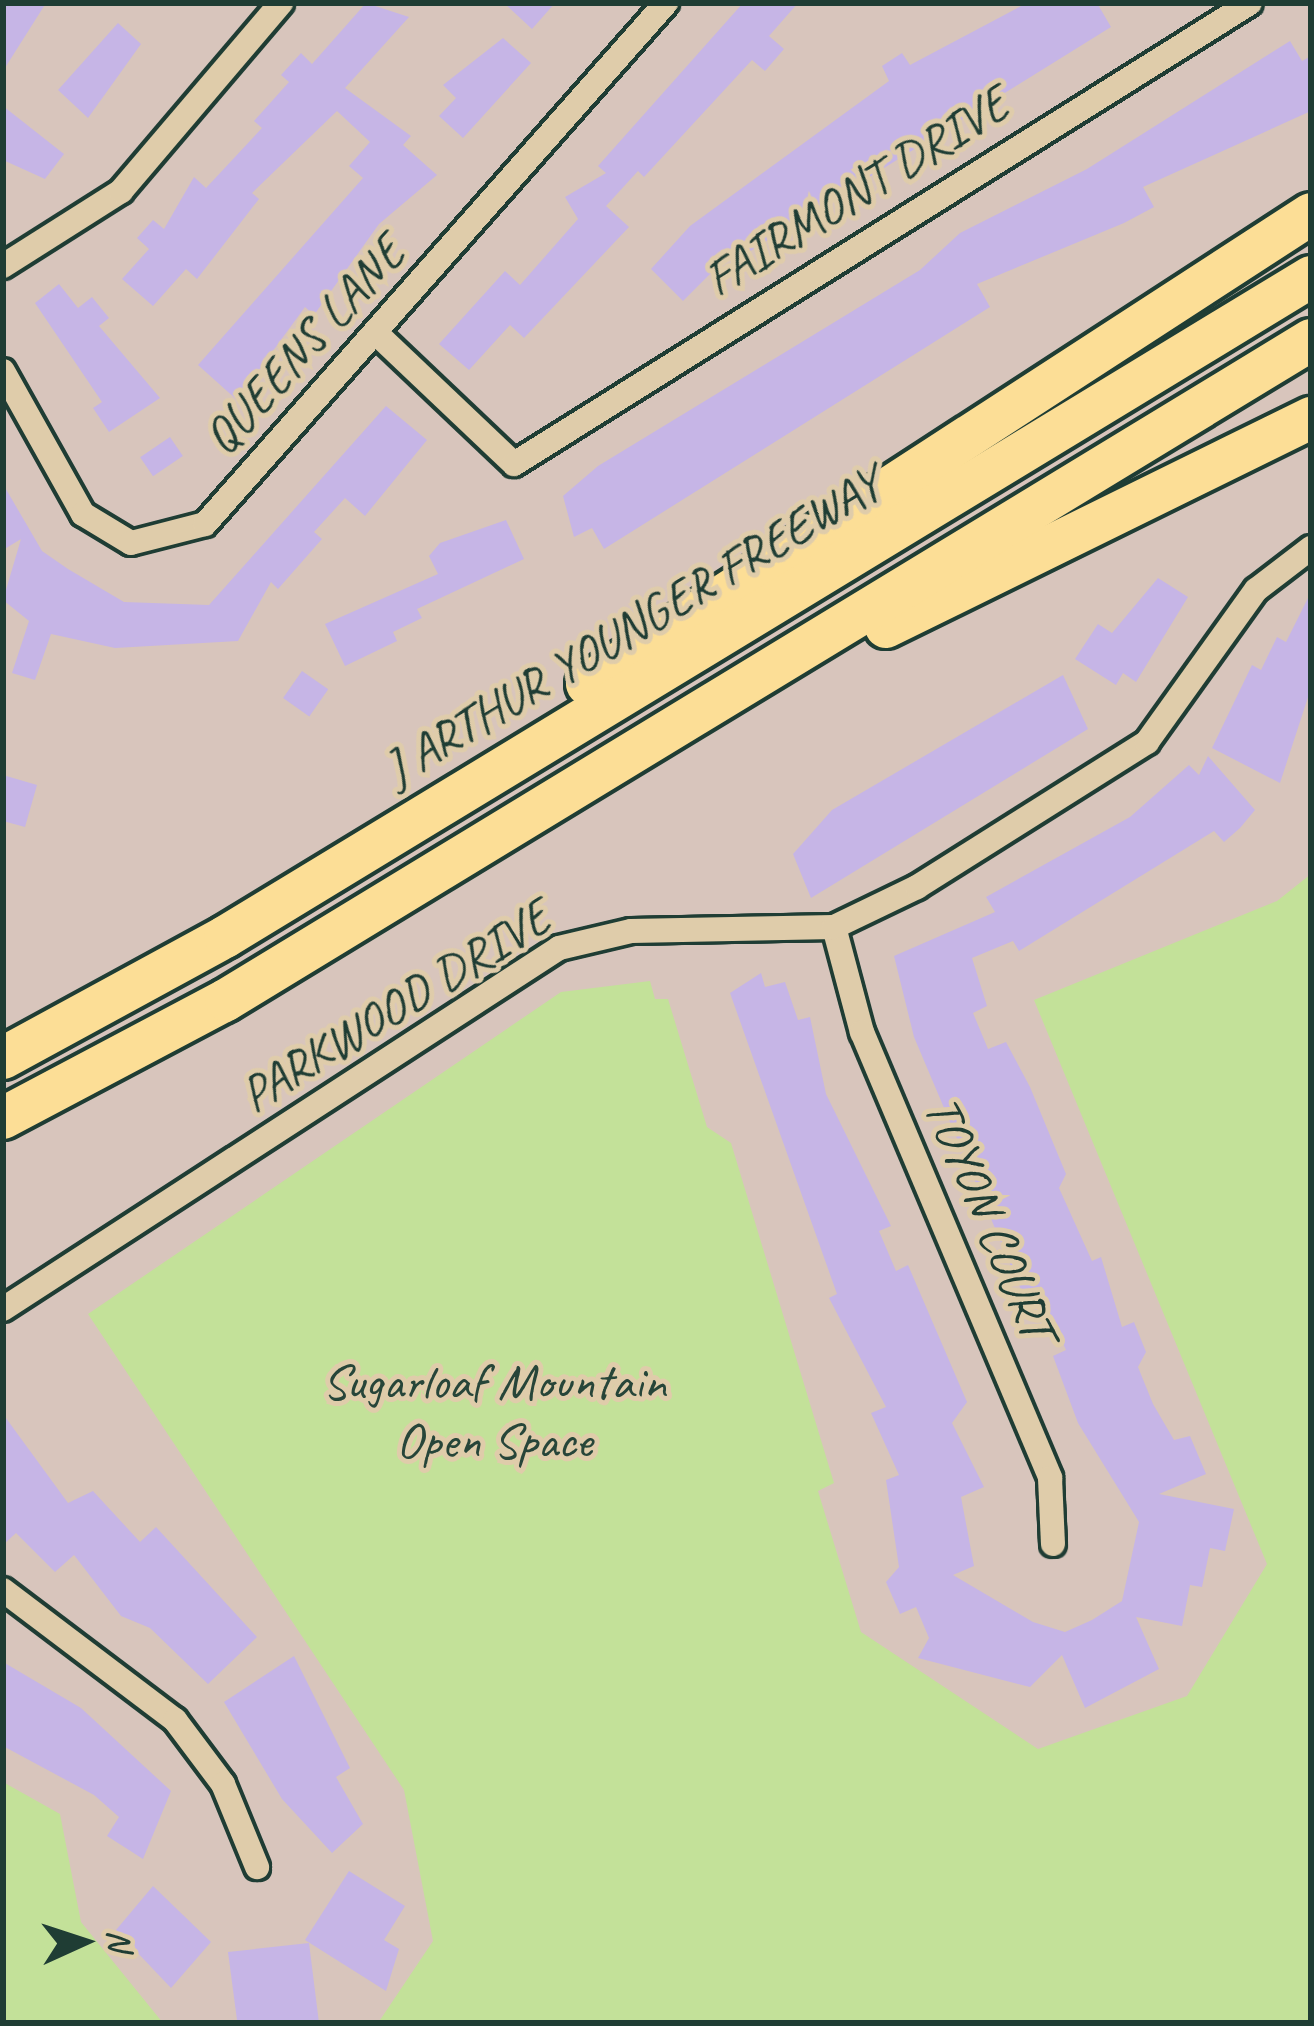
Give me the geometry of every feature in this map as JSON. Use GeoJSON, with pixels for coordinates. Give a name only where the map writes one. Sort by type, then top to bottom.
{"type":"FeatureCollection","features":[{"type":"Feature","properties":{"kind":"highway"},"geometry":{"type":"LineString","coordinates":[[225,937],[594,680],[1311,214]]}},
{"type":"Feature","properties":{"kind":"highway","name":"J ARTHUR YOUNGER FREEWAY"},"geometry":{"type":"LineString","coordinates":[[3,1058],[225,937],[1311,277]]}},
{"type":"Feature","properties":{"kind":"highway"},"geometry":{"type":"LineString","coordinates":[[3,1118],[178,1029],[1311,340]]}},
{"type":"Feature","properties":{"kind":"highway"},"geometry":{"type":"LineString","coordinates":[[663,734],[1311,418]]}},
{"type":"Feature","properties":{"kind":"street"},"geometry":{"type":"LineString","coordinates":[[3,266],[121,191],[281,3]]}},
{"type":"Feature","properties":{"kind":"street","name":"QUEENS LANE"},"geometry":{"type":"LineString","coordinates":[[3,371],[83,514],[131,542],[162,542],[205,524],[666,3]]}},
{"type":"Feature","properties":{"kind":"street","name":"FAIRMONT DRIVE"},"geometry":{"type":"LineString","coordinates":[[376,333],[514,464],[1250,3]]}},
{"type":"Feature","properties":{"kind":"street","name":"PARKWOOD DRIVE"},"geometry":{"type":"LineString","coordinates":[[3,1310],[559,948],[631,931],[834,927],[1136,751],[1256,590],[1311,548]]}},
{"type":"Feature","properties":{"kind":"street","name":"TOYON COURT"},"geometry":{"type":"LineString","coordinates":[[834,927],[862,1032],[1050,1478],[1053,1544]]}},
{"type":"Feature","properties":{"kind":"street"},"geometry":{"type":"LineString","coordinates":[[3,1590],[175,1720],[223,1784],[256,1867]]}},
{"type":"Feature","properties":{"kind":"green space","name":"Sugarloaf Mountain Open Space"},"geometry":{"type":"Polygon","coordinates":[[[1311,874],[1311,2023],[378,2023],[433,1941],[404,1790],[88,1314],[561,992],[650,981],[655,999],[668,999],[707,1127],[731,1143],[834,1483],[818,1491],[861,1632],[1038,1749],[1187,1696],[1267,1564],[1034,1000],[1277,901],[1311,874]]]}},
{"type":"Feature","properties":{"kind":"green space"},"geometry":{"type":"Polygon","coordinates":[[[3,1782],[60,1814],[81,1922],[163,2023],[3,2023],[3,1782]]]}},
{"type":"Feature","properties":{"kind":"building"},"geometry":{"type":"Polygon","coordinates":[[[3,3],[46,3],[3,71],[3,3]]]}},
{"type":"Feature","properties":{"kind":"building"},"geometry":{"type":"Polygon","coordinates":[[[366,3],[409,17],[345,88],[411,136],[403,145],[437,175],[379,224],[314,315],[305,307],[237,400],[198,365],[363,178],[349,166],[370,142],[337,111],[252,193],[259,199],[197,279],[186,269],[153,306],[122,279],[149,249],[137,238],[153,220],[164,229],[194,177],[206,188],[262,128],[254,121],[289,82],[281,75],[301,53],[312,64],[366,3]]]}},
{"type":"Feature","properties":{"kind":"building"},"geometry":{"type":"Polygon","coordinates":[[[504,3],[555,3],[532,29],[504,3]]]}},
{"type":"Feature","properties":{"kind":"building"},"geometry":{"type":"Polygon","coordinates":[[[743,3],[798,3],[769,36],[784,49],[765,71],[752,60],[644,177],[638,171],[606,206],[629,227],[524,338],[510,325],[469,370],[439,344],[505,271],[520,285],[578,219],[565,197],[606,173],[598,166],[743,3]]]}},
{"type":"Feature","properties":{"kind":"building"},"geometry":{"type":"Polygon","coordinates":[[[1027,3],[1097,3],[1111,27],[736,260],[732,252],[683,301],[651,269],[690,226],[889,81],[882,66],[902,53],[910,65],[1027,3]]]}},
{"type":"Feature","properties":{"kind":"building"},"geometry":{"type":"Polygon","coordinates":[[[118,23],[141,44],[88,118],[58,90],[118,23]]]}},
{"type":"Feature","properties":{"kind":"building"},"geometry":{"type":"Polygon","coordinates":[[[503,38],[531,63],[463,138],[439,116],[456,98],[443,85],[503,38]]]}},
{"type":"Feature","properties":{"kind":"building"},"geometry":{"type":"Polygon","coordinates":[[[1290,41],[1302,61],[1311,56],[1311,111],[1143,187],[1154,207],[1124,223],[977,284],[990,307],[604,549],[592,528],[574,537],[563,496],[598,466],[920,270],[960,233],[1087,169],[1290,41]]]}},
{"type":"Feature","properties":{"kind":"building"},"geometry":{"type":"Polygon","coordinates":[[[3,106],[64,154],[45,179],[3,160],[3,106]]]}},
{"type":"Feature","properties":{"kind":"building"},"geometry":{"type":"Polygon","coordinates":[[[59,284],[78,308],[92,297],[109,318],[99,326],[160,398],[109,432],[93,408],[102,402],[35,303],[59,284]]]}},
{"type":"Feature","properties":{"kind":"building"},"geometry":{"type":"Polygon","coordinates":[[[386,406],[427,440],[365,516],[345,498],[314,532],[322,539],[278,589],[271,582],[238,641],[115,648],[51,634],[35,680],[12,673],[29,621],[3,600],[21,539],[3,550],[3,484],[42,551],[124,602],[209,605],[386,406]]]}},
{"type":"Feature","properties":{"kind":"building"},"geometry":{"type":"Polygon","coordinates":[[[170,437],[183,456],[153,476],[140,457],[170,437]]]}},
{"type":"Feature","properties":{"kind":"building"},"geometry":{"type":"Polygon","coordinates":[[[506,520],[524,559],[417,609],[422,618],[393,632],[397,641],[345,666],[325,624],[438,574],[429,556],[440,543],[506,520]]]}},
{"type":"Feature","properties":{"kind":"building"},"geometry":{"type":"Polygon","coordinates":[[[1158,578],[1188,597],[1136,682],[1123,673],[1116,685],[1075,659],[1098,624],[1112,633],[1158,578]]]}},
{"type":"Feature","properties":{"kind":"building"},"geometry":{"type":"Polygon","coordinates":[[[1311,592],[1311,688],[1280,783],[1212,748],[1252,665],[1261,670],[1277,637],[1286,642],[1311,592]]]}},
{"type":"Feature","properties":{"kind":"building"},"geometry":{"type":"Polygon","coordinates":[[[302,671],[328,689],[309,716],[283,698],[302,671]]]}},
{"type":"Feature","properties":{"kind":"building"},"geometry":{"type":"Polygon","coordinates":[[[1063,675],[1088,729],[811,898],[793,854],[832,810],[1063,675]]]}},
{"type":"Feature","properties":{"kind":"building"},"geometry":{"type":"Polygon","coordinates":[[[1208,756],[1255,810],[1224,842],[1214,831],[1019,951],[1013,941],[972,958],[987,1006],[973,1013],[988,1049],[1006,1042],[1030,1087],[1066,1174],[1059,1188],[1092,1261],[1101,1257],[1122,1327],[1134,1322],[1146,1352],[1138,1367],[1153,1404],[1174,1440],[1190,1436],[1206,1474],[1159,1494],[1234,1509],[1225,1551],[1210,1548],[1202,1587],[1190,1585],[1182,1626],[1136,1617],[1159,1669],[1085,1708],[1062,1655],[1030,1687],[918,1658],[929,1638],[916,1607],[900,1614],[886,1582],[899,1567],[886,1480],[899,1475],[871,1413],[886,1407],[829,1298],[837,1294],[730,993],[761,973],[765,987],[785,982],[798,1020],[810,1017],[826,1094],[891,1226],[879,1231],[896,1271],[908,1265],[967,1402],[952,1423],[984,1487],[961,1497],[974,1566],[953,1575],[1033,1622],[1065,1632],[1092,1620],[1122,1601],[1139,1522],[1078,1423],[1053,1356],[1066,1350],[1048,1310],[1033,1316],[1022,1292],[914,1037],[894,956],[995,912],[986,897],[1130,817],[1189,765],[1199,775],[1208,756]]]}},
{"type":"Feature","properties":{"kind":"building"},"geometry":{"type":"Polygon","coordinates":[[[3,775],[37,785],[25,827],[3,821],[3,775]]]}},
{"type":"Feature","properties":{"kind":"building"},"geometry":{"type":"Polygon","coordinates":[[[3,1414],[68,1503],[93,1491],[140,1542],[156,1527],[257,1637],[208,1684],[150,1628],[121,1616],[74,1555],[55,1572],[16,1533],[3,1545],[3,1414]]]}},
{"type":"Feature","properties":{"kind":"building"},"geometry":{"type":"Polygon","coordinates":[[[294,1656],[350,1768],[336,1777],[363,1824],[332,1853],[282,1799],[224,1702],[294,1656]]]}},
{"type":"Feature","properties":{"kind":"building"},"geometry":{"type":"Polygon","coordinates":[[[3,1662],[81,1708],[171,1791],[143,1859],[107,1836],[119,1817],[94,1795],[3,1746],[3,1662]]]}},
{"type":"Feature","properties":{"kind":"building"},"geometry":{"type":"Polygon","coordinates":[[[349,1871],[405,1906],[384,1940],[399,1949],[386,1991],[305,1940],[349,1871]]]}},
{"type":"Feature","properties":{"kind":"building"},"geometry":{"type":"Polygon","coordinates":[[[153,1886],[211,1942],[171,1988],[116,1930],[153,1886]]]}},
{"type":"Feature","properties":{"kind":"building"},"geometry":{"type":"Polygon","coordinates":[[[309,1943],[319,2023],[237,2020],[228,1952],[309,1943]]]}}]}
